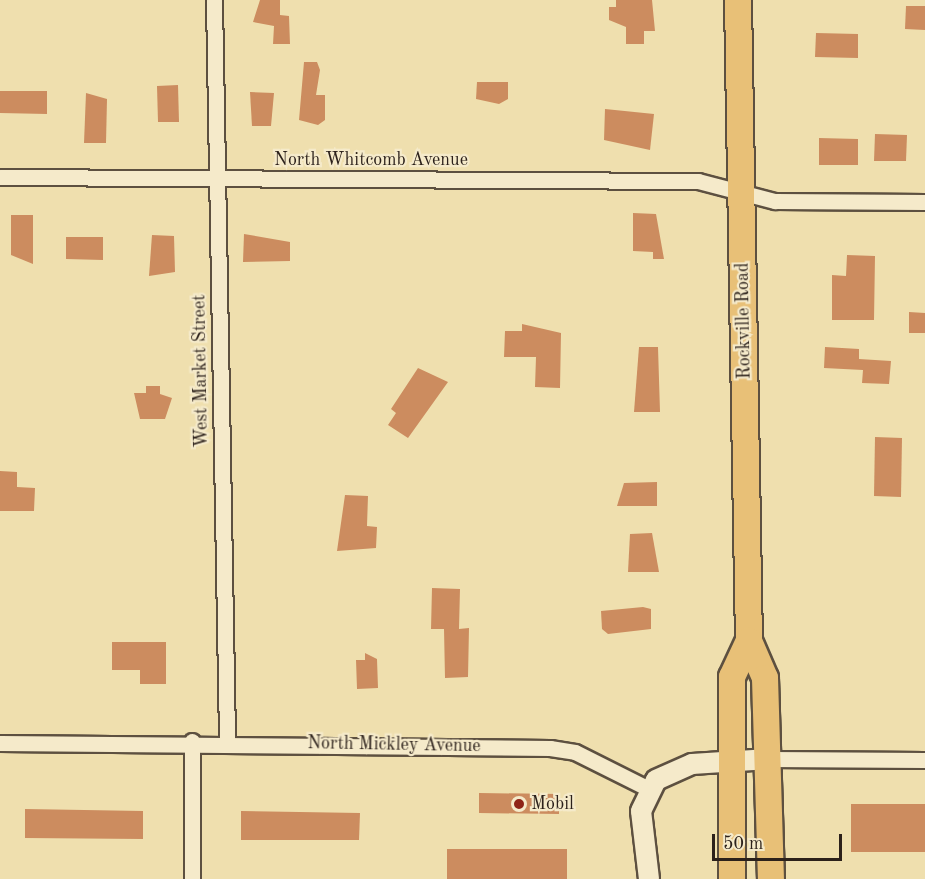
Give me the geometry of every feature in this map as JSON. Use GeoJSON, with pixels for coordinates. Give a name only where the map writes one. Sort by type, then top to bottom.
{"type":"FeatureCollection","features":[{"type":"Feature","properties":{"kind":"main road","name":"Rockville Road"},"geometry":{"type":"LineString","coordinates":[[738,0],[749,641],[765,678],[771,879]]}},
{"type":"Feature","properties":{"kind":"main road","name":"Rockville Road"},"geometry":{"type":"LineString","coordinates":[[732,879],[732,677],[749,641]]}},
{"type":"Feature","properties":{"kind":"street","name":"West Market Street"},"geometry":{"type":"LineString","coordinates":[[214,0],[227,741]]}},
{"type":"Feature","properties":{"kind":"street","name":"North Whitcomb Avenue"},"geometry":{"type":"LineString","coordinates":[[0,177],[698,181],[775,201],[925,202]]}},
{"type":"Feature","properties":{"kind":"street"},"geometry":{"type":"LineString","coordinates":[[192,741],[192,879]]}},
{"type":"Feature","properties":{"kind":"street","name":"North Mickley Avenue"},"geometry":{"type":"LineString","coordinates":[[0,743],[227,741],[569,750],[649,789]]}},
{"type":"Feature","properties":{"kind":"street"},"geometry":{"type":"LineString","coordinates":[[649,879],[640,823],[649,789],[680,767],[769,759],[925,760]]}},
{"type":"Feature","properties":{"kind":"building"},"geometry":{"type":"Polygon","coordinates":[[[260,0],[280,0],[280,15],[289,16],[290,44],[273,44],[274,26],[253,22],[260,0]]]}},
{"type":"Feature","properties":{"kind":"building"},"geometry":{"type":"Polygon","coordinates":[[[616,0],[652,0],[655,31],[644,31],[644,44],[626,44],[626,27],[609,20],[609,7],[616,7],[616,0]]]}},
{"type":"Feature","properties":{"kind":"building"},"geometry":{"type":"Polygon","coordinates":[[[906,6],[925,6],[925,30],[905,29],[906,6]]]}},
{"type":"Feature","properties":{"kind":"building"},"geometry":{"type":"Polygon","coordinates":[[[816,33],[858,34],[858,58],[815,57],[816,33]]]}},
{"type":"Feature","properties":{"kind":"building"},"geometry":{"type":"Polygon","coordinates":[[[304,62],[317,62],[320,70],[316,95],[325,95],[325,120],[318,125],[299,120],[304,62]]]}},
{"type":"Feature","properties":{"kind":"building"},"geometry":{"type":"Polygon","coordinates":[[[477,82],[508,82],[508,99],[499,104],[476,99],[477,82]]]}},
{"type":"Feature","properties":{"kind":"building"},"geometry":{"type":"Polygon","coordinates":[[[178,85],[179,122],[158,122],[157,86],[178,85]]]}},
{"type":"Feature","properties":{"kind":"building"},"geometry":{"type":"Polygon","coordinates":[[[0,91],[47,91],[47,114],[0,113],[0,91]]]}},
{"type":"Feature","properties":{"kind":"building"},"geometry":{"type":"Polygon","coordinates":[[[250,92],[274,93],[271,126],[252,126],[250,92]]]}},
{"type":"Feature","properties":{"kind":"building"},"geometry":{"type":"Polygon","coordinates":[[[86,93],[107,99],[106,143],[84,143],[86,93]]]}},
{"type":"Feature","properties":{"kind":"building"},"geometry":{"type":"Polygon","coordinates":[[[605,109],[654,114],[650,150],[604,140],[605,109]]]}},
{"type":"Feature","properties":{"kind":"building"},"geometry":{"type":"Polygon","coordinates":[[[875,134],[907,135],[906,161],[874,161],[875,134]]]}},
{"type":"Feature","properties":{"kind":"building"},"geometry":{"type":"Polygon","coordinates":[[[819,138],[858,139],[858,165],[819,165],[819,138]]]}},
{"type":"Feature","properties":{"kind":"building"},"geometry":{"type":"Polygon","coordinates":[[[633,213],[656,214],[664,259],[653,259],[653,252],[633,251],[633,213]]]}},
{"type":"Feature","properties":{"kind":"building"},"geometry":{"type":"Polygon","coordinates":[[[11,215],[33,215],[33,264],[11,255],[11,215]]]}},
{"type":"Feature","properties":{"kind":"building"},"geometry":{"type":"Polygon","coordinates":[[[244,234],[290,242],[290,261],[243,262],[244,234]]]}},
{"type":"Feature","properties":{"kind":"building"},"geometry":{"type":"Polygon","coordinates":[[[152,235],[174,236],[175,272],[149,276],[152,235]]]}},
{"type":"Feature","properties":{"kind":"building"},"geometry":{"type":"Polygon","coordinates":[[[66,237],[103,237],[103,260],[66,259],[66,237]]]}},
{"type":"Feature","properties":{"kind":"building"},"geometry":{"type":"Polygon","coordinates":[[[847,255],[875,256],[874,320],[832,320],[832,275],[846,276],[847,255]]]}},
{"type":"Feature","properties":{"kind":"building"},"geometry":{"type":"Polygon","coordinates":[[[909,312],[925,313],[925,333],[909,333],[909,312]]]}},
{"type":"Feature","properties":{"kind":"building"},"geometry":{"type":"Polygon","coordinates":[[[522,324],[561,333],[560,388],[535,387],[536,357],[504,357],[505,331],[522,331],[522,324]]]}},
{"type":"Feature","properties":{"kind":"building"},"geometry":{"type":"Polygon","coordinates":[[[639,347],[658,347],[660,412],[634,412],[639,347]]]}},
{"type":"Feature","properties":{"kind":"building"},"geometry":{"type":"Polygon","coordinates":[[[825,347],[859,349],[859,359],[891,361],[889,384],[862,383],[863,370],[824,368],[825,347]]]}},
{"type":"Feature","properties":{"kind":"building"},"geometry":{"type":"Polygon","coordinates":[[[418,368],[448,382],[408,438],[388,425],[396,413],[391,409],[418,368]]]}},
{"type":"Feature","properties":{"kind":"building"},"geometry":{"type":"Polygon","coordinates":[[[146,386],[160,386],[160,394],[172,398],[165,419],[140,419],[134,393],[146,393],[146,386]]]}},
{"type":"Feature","properties":{"kind":"building"},"geometry":{"type":"Polygon","coordinates":[[[875,437],[902,438],[901,497],[874,496],[875,437]]]}},
{"type":"Feature","properties":{"kind":"building"},"geometry":{"type":"Polygon","coordinates":[[[0,471],[17,472],[17,487],[35,488],[34,511],[0,511],[0,471]]]}},
{"type":"Feature","properties":{"kind":"building"},"geometry":{"type":"Polygon","coordinates":[[[657,482],[657,506],[617,506],[624,483],[657,482]]]}},
{"type":"Feature","properties":{"kind":"building"},"geometry":{"type":"Polygon","coordinates":[[[345,495],[368,496],[367,526],[377,527],[376,548],[337,551],[345,495]]]}},
{"type":"Feature","properties":{"kind":"building"},"geometry":{"type":"Polygon","coordinates":[[[652,533],[659,572],[628,572],[630,534],[652,533]]]}},
{"type":"Feature","properties":{"kind":"building"},"geometry":{"type":"Polygon","coordinates":[[[432,588],[460,589],[459,629],[469,628],[468,677],[445,678],[444,629],[431,629],[432,588]]]}},
{"type":"Feature","properties":{"kind":"building"},"geometry":{"type":"Polygon","coordinates":[[[643,607],[651,609],[651,629],[608,634],[602,629],[601,611],[643,607]]]}},
{"type":"Feature","properties":{"kind":"building"},"geometry":{"type":"Polygon","coordinates":[[[112,642],[166,642],[166,684],[140,684],[140,670],[112,670],[112,642]]]}},
{"type":"Feature","properties":{"kind":"building"},"geometry":{"type":"Polygon","coordinates":[[[365,653],[377,659],[378,688],[357,689],[356,660],[365,660],[365,653]]]}},
{"type":"Feature","properties":{"kind":"building","name":"Mobil"},"geometry":{"type":"Polygon","coordinates":[[[479,793],[559,794],[559,814],[479,813],[479,793]]]}},
{"type":"Feature","properties":{"kind":"building"},"geometry":{"type":"Polygon","coordinates":[[[851,804],[925,804],[925,852],[851,852],[851,804]]]}},
{"type":"Feature","properties":{"kind":"building"},"geometry":{"type":"Polygon","coordinates":[[[25,809],[143,811],[143,839],[25,838],[25,809]]]}},
{"type":"Feature","properties":{"kind":"building"},"geometry":{"type":"Polygon","coordinates":[[[241,811],[360,813],[359,840],[241,840],[241,811]]]}},
{"type":"Feature","properties":{"kind":"building"},"geometry":{"type":"Polygon","coordinates":[[[447,849],[567,849],[567,879],[447,879],[447,849]]]}},
{"type":"Feature","properties":{"kind":"place","name":"Mobil"},"geometry":{"type":"Point","coordinates":[519,804]}}]}
